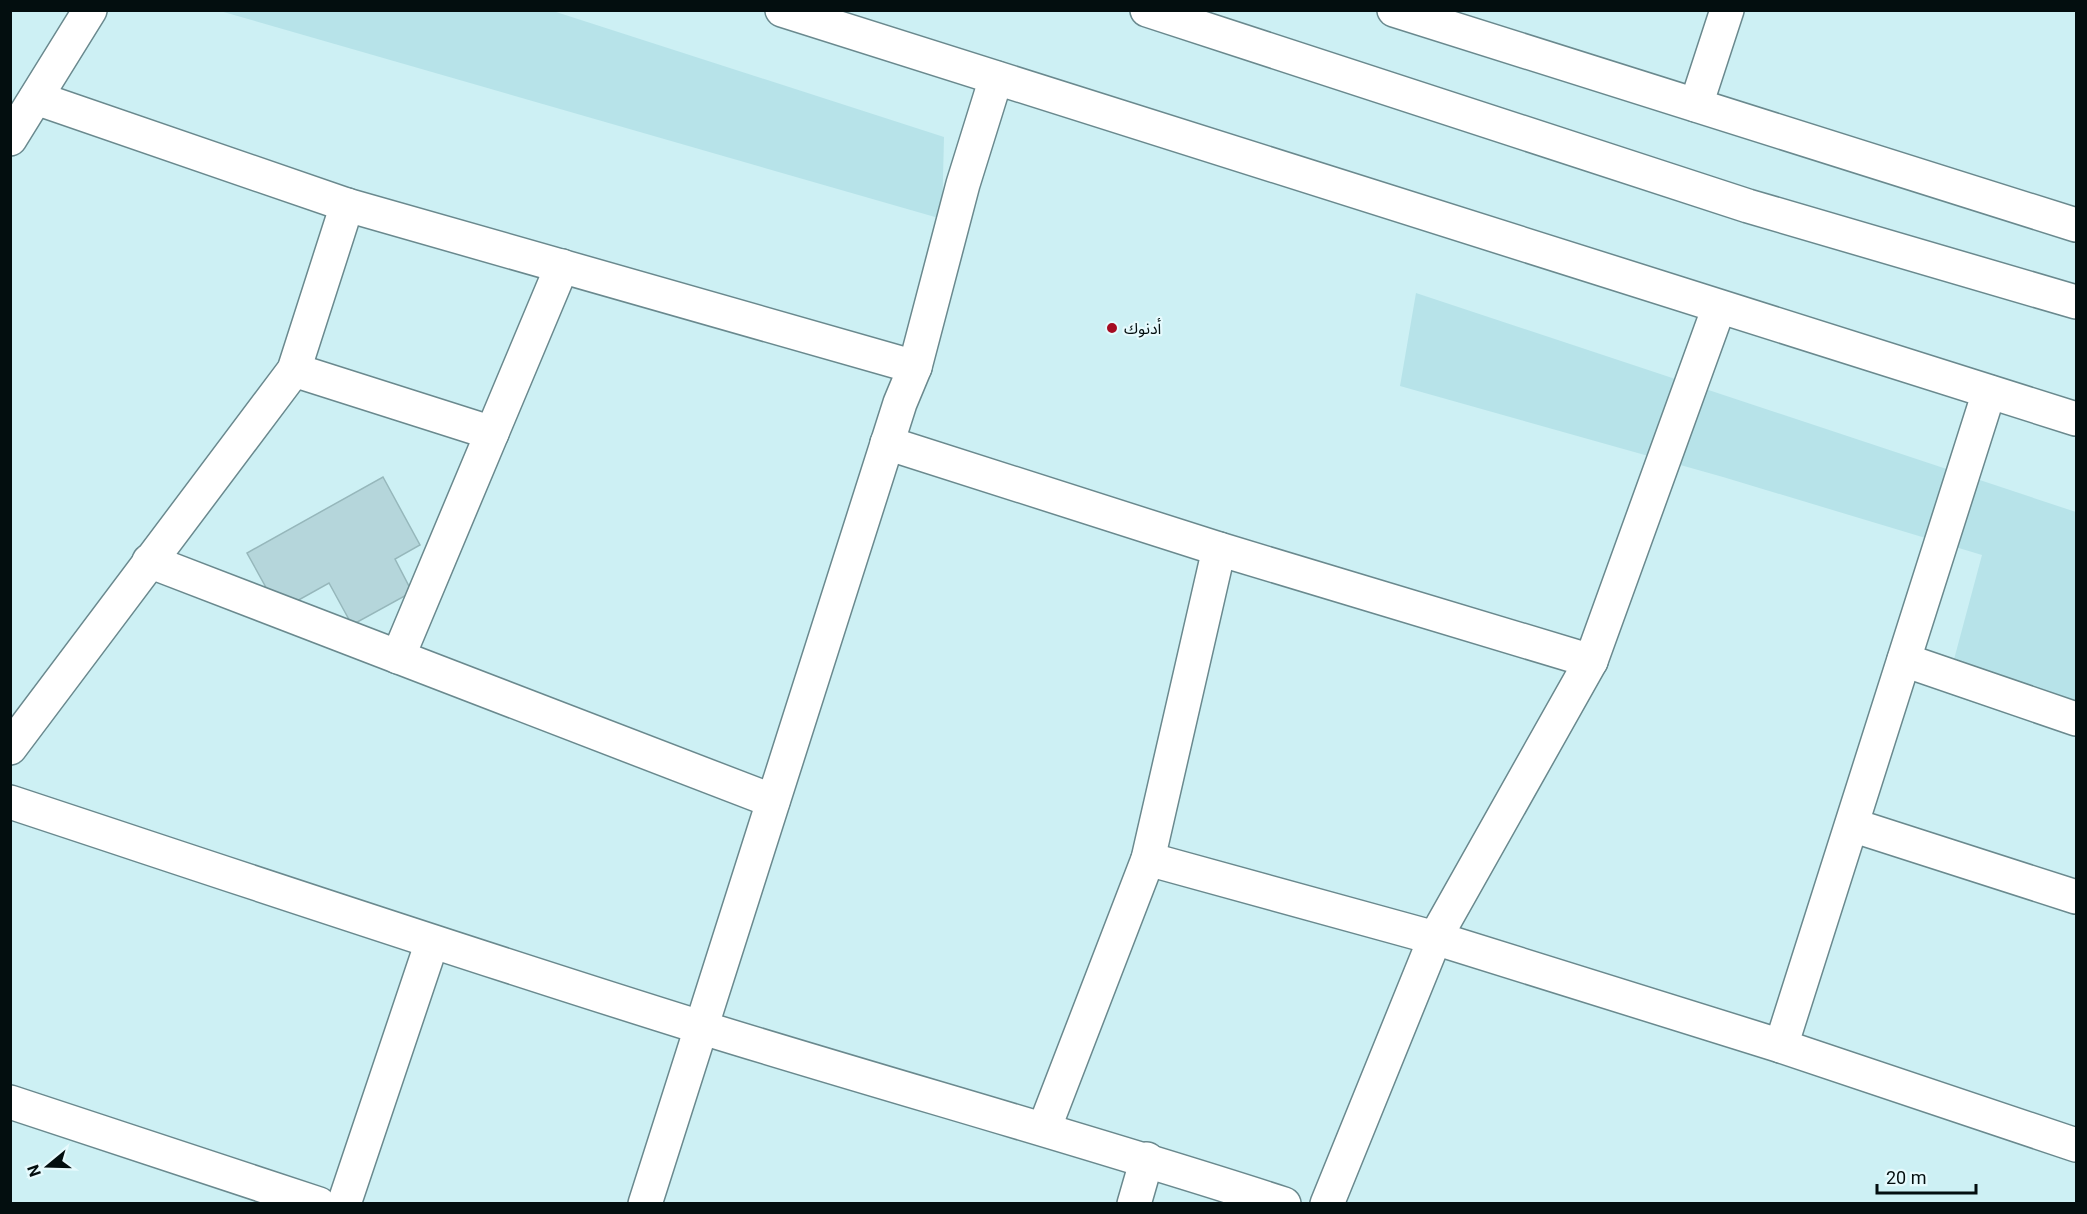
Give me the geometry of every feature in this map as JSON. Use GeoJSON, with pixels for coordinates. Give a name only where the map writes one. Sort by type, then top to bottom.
{"type":"FeatureCollection","features":[{"type":"Feature","properties":{"kind":"street"},"geometry":{"type":"LineString","coordinates":[[10,139],[90,10]]}},
{"type":"Feature","properties":{"kind":"street"},"geometry":{"type":"LineString","coordinates":[[782,10],[2076,419]]}},
{"type":"Feature","properties":{"kind":"street"},"geometry":{"type":"LineString","coordinates":[[1146,10],[1748,206],[2076,302]]}},
{"type":"Feature","properties":{"kind":"street"},"geometry":{"type":"LineString","coordinates":[[1696,105],[1727,10]]}},
{"type":"Feature","properties":{"kind":"street"},"geometry":{"type":"LineString","coordinates":[[1403,12],[2076,225]]}},
{"type":"Feature","properties":{"kind":"street"},"geometry":{"type":"LineString","coordinates":[[645,1203],[887,443],[915,367],[963,184],[996,78]]}},
{"type":"Feature","properties":{"kind":"street"},"geometry":{"type":"LineString","coordinates":[[36,98],[347,205],[915,367]]}},
{"type":"Feature","properties":{"kind":"street"},"geometry":{"type":"LineString","coordinates":[[10,748],[294,370],[347,205]]}},
{"type":"Feature","properties":{"kind":"street"},"geometry":{"type":"LineString","coordinates":[[398,657],[562,266]]}},
{"type":"Feature","properties":{"kind":"street"},"geometry":{"type":"LineString","coordinates":[[1328,1203],[1435,938],[1591,661],[1719,307]]}},
{"type":"Feature","properties":{"kind":"street"},"geometry":{"type":"LineString","coordinates":[[294,370],[492,433]]}},
{"type":"Feature","properties":{"kind":"street"},"geometry":{"type":"LineString","coordinates":[[1781,1046],[1989,392]]}},
{"type":"Feature","properties":{"kind":"street"},"geometry":{"type":"LineString","coordinates":[[887,443],[1219,549],[1591,661]]}},
{"type":"Feature","properties":{"kind":"street"},"geometry":{"type":"LineString","coordinates":[[1044,1129],[1148,859],[1219,549]]}},
{"type":"Feature","properties":{"kind":"street"},"geometry":{"type":"LineString","coordinates":[[149,561],[773,801]]}},
{"type":"Feature","properties":{"kind":"street"},"geometry":{"type":"LineString","coordinates":[[1904,660],[2076,719]]}},
{"type":"Feature","properties":{"kind":"street"},"geometry":{"type":"LineString","coordinates":[[10,802],[432,942],[702,1027],[1147,1159],[1284,1203]]}},
{"type":"Feature","properties":{"kind":"street"},"geometry":{"type":"LineString","coordinates":[[1852,825],[2076,897]]}},
{"type":"Feature","properties":{"kind":"street"},"geometry":{"type":"LineString","coordinates":[[1148,859],[1435,938],[1781,1046],[2076,1145]]}},
{"type":"Feature","properties":{"kind":"street"},"geometry":{"type":"LineString","coordinates":[[344,1203],[432,942]]}},
{"type":"Feature","properties":{"kind":"street"},"geometry":{"type":"LineString","coordinates":[[10,1102],[319,1203]]}},
{"type":"Feature","properties":{"kind":"street"},"geometry":{"type":"LineString","coordinates":[[1134,1203],[1147,1159]]}},
{"type":"Feature","properties":{"kind":"shaded area"},"geometry":{"type":"Polygon","coordinates":[[[220,11],[553,11],[944,137],[942,219],[220,11]]]}},
{"type":"Feature","properties":{"kind":"shaded area"},"geometry":{"type":"Polygon","coordinates":[[[1416,293],[2076,512],[2076,737],[1945,693],[1982,555],[1723,477],[1400,386],[1416,293]]]}},
{"type":"Feature","properties":{"kind":"building"},"geometry":{"type":"Polygon","coordinates":[[[383,477],[420,545],[395,559],[412,592],[352,625],[329,583],[279,611],[247,553],[383,477]]]}},
{"type":"Feature","properties":{"kind":"place","name":"أدنوك"},"geometry":{"type":"Point","coordinates":[1112,328]}}]}
